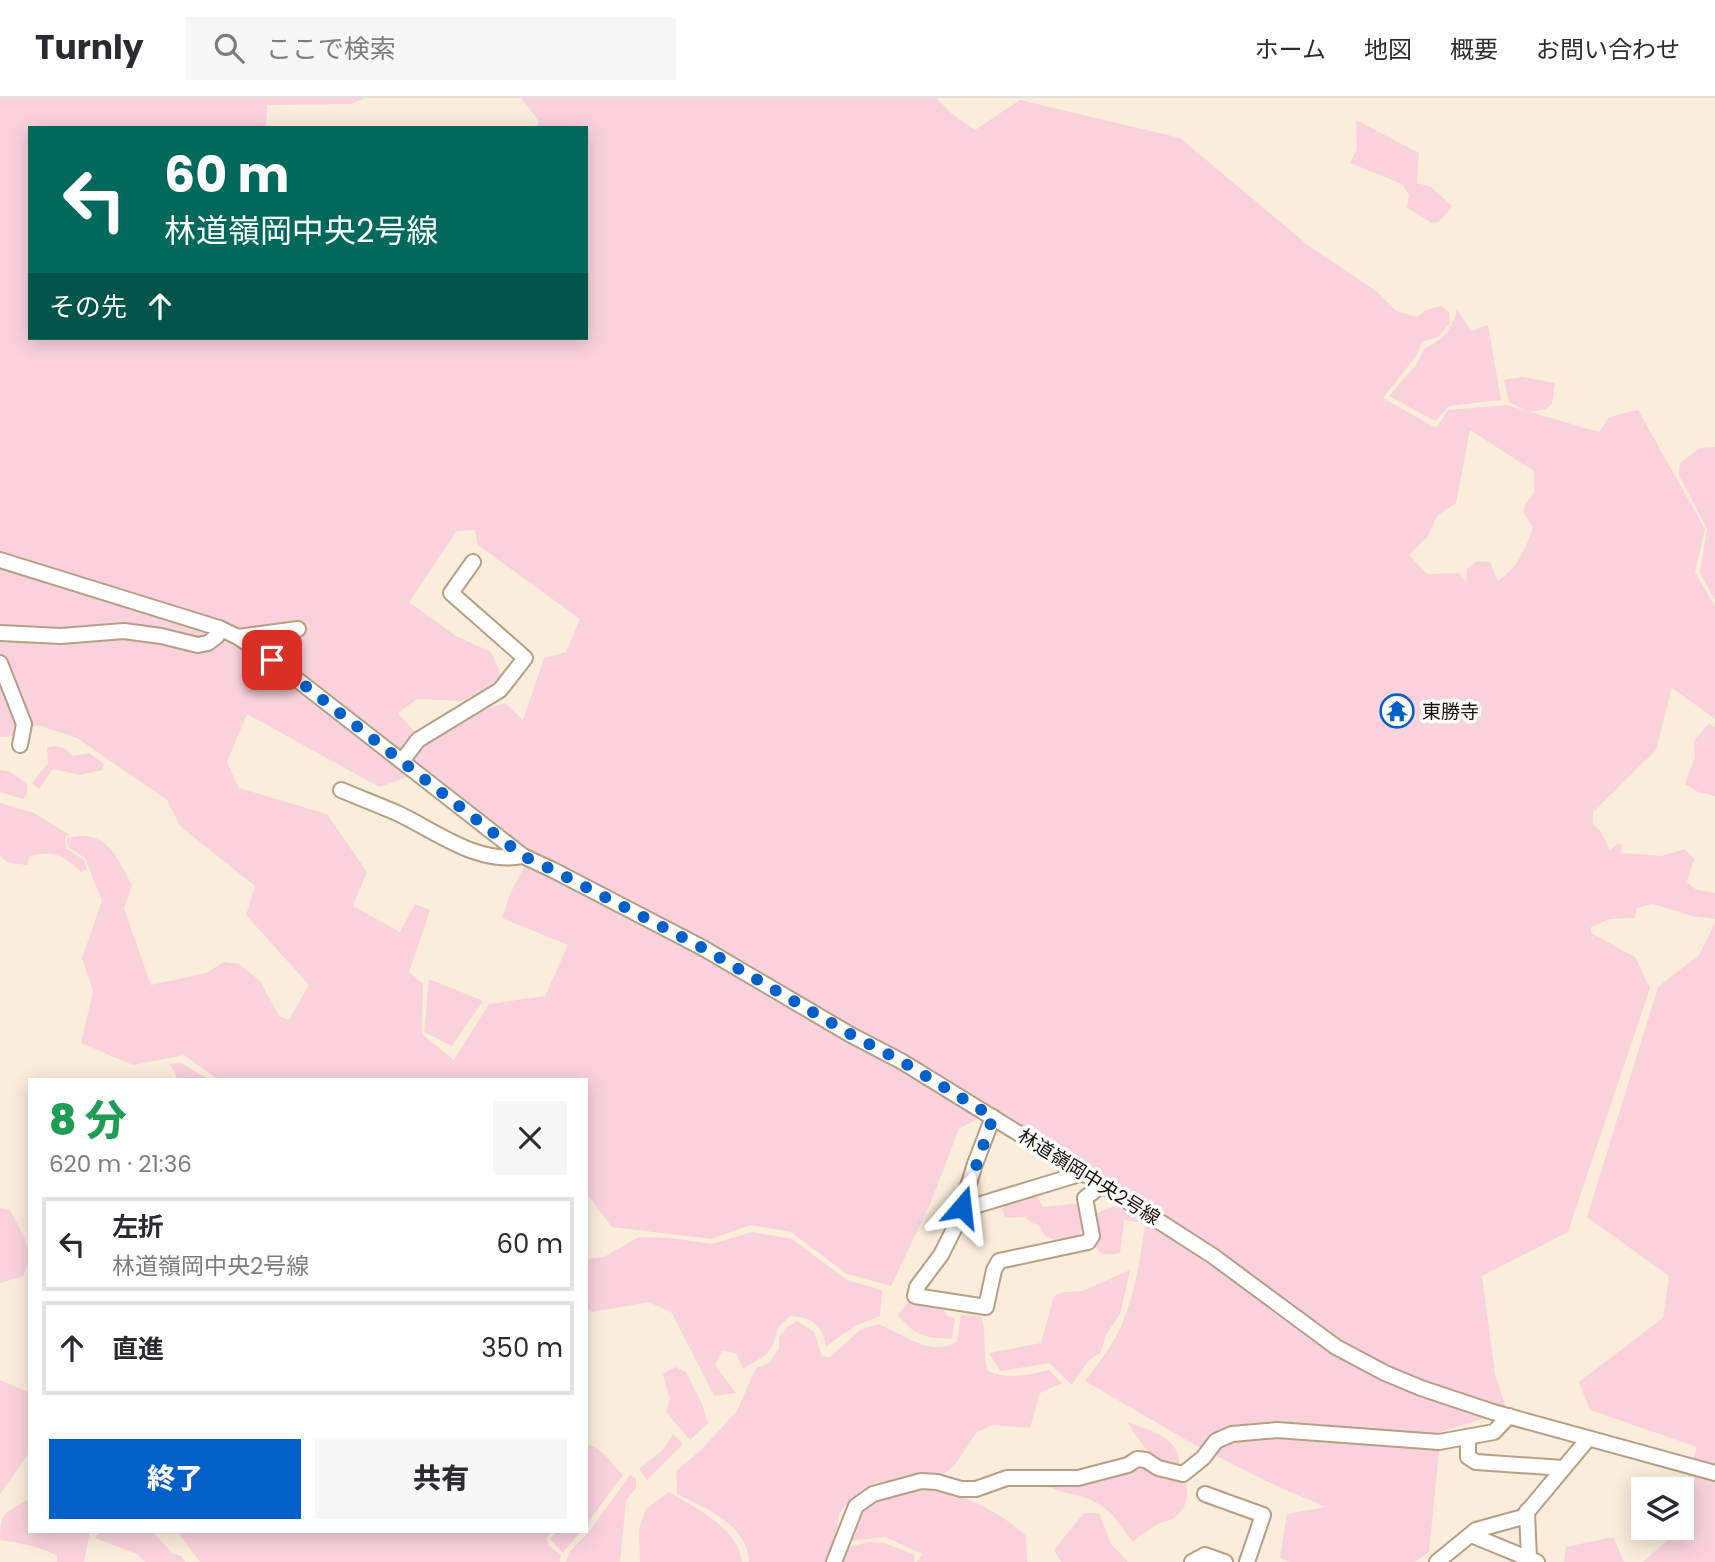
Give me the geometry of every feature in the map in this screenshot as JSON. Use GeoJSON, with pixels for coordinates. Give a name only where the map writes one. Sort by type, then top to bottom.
{"type":"FeatureCollection","features":[{"type":"Feature","properties":{"kind":"street"},"geometry":{"type":"LineString","coordinates":[[0,560],[219,628],[238,637],[272,660],[523,856]]}},
{"type":"Feature","properties":{"kind":"street"},"geometry":{"type":"LineString","coordinates":[[402,761],[418,740],[500,690],[525,658],[451,593],[473,562]]}},
{"type":"Feature","properties":{"kind":"street"},"geometry":{"type":"LineString","coordinates":[[0,633],[61,636],[124,631],[162,636],[198,645],[208,643],[217,636],[219,628]]}},
{"type":"Feature","properties":{"kind":"street"},"geometry":{"type":"LineString","coordinates":[[238,637],[298,629]]}},
{"type":"Feature","properties":{"kind":"street"},"geometry":{"type":"LineString","coordinates":[[0,663],[24,724],[20,745]]}},
{"type":"Feature","properties":{"kind":"street"},"geometry":{"type":"LineString","coordinates":[[341,790],[398,813],[464,848],[505,859],[523,856]]}},
{"type":"Feature","properties":{"kind":"street","name":"林道嶺岡中央2号線"},"geometry":{"type":"LineString","coordinates":[[523,856],[703,948],[901,1061],[1213,1256],[1336,1347],[1385,1373],[1421,1388],[1509,1416],[1715,1473]]}},
{"type":"Feature","properties":{"kind":"street"},"geometry":{"type":"LineString","coordinates":[[993,1117],[956,1226],[941,1255],[917,1287],[915,1296],[986,1307],[994,1270],[999,1261],[1088,1242],[1092,1236],[1084,1198],[1102,1185]]}},
{"type":"Feature","properties":{"kind":"street"},"geometry":{"type":"LineString","coordinates":[[962,1207],[968,1208],[1083,1173]]}},
{"type":"Feature","properties":{"kind":"street"},"geometry":{"type":"LineString","coordinates":[[834,1562],[856,1506],[873,1494],[921,1482],[976,1489],[1007,1478],[1078,1478],[1128,1465],[1138,1459],[1146,1460],[1158,1468],[1183,1474],[1203,1458],[1216,1441],[1232,1434],[1277,1430],[1439,1442],[1494,1432],[1509,1416]]}},
{"type":"Feature","properties":{"kind":"street"},"geometry":{"type":"LineString","coordinates":[[1468,1437],[1468,1457],[1476,1462],[1563,1468]]}},
{"type":"Feature","properties":{"kind":"street"},"geometry":{"type":"LineString","coordinates":[[1437,1562],[1476,1530],[1523,1517],[1588,1439]]}},
{"type":"Feature","properties":{"kind":"street"},"geometry":{"type":"LineString","coordinates":[[1205,1494],[1263,1515],[1247,1562]]}},
{"type":"Feature","properties":{"kind":"street"},"geometry":{"type":"LineString","coordinates":[[1471,1535],[1533,1560],[1527,1511]]}},
{"type":"Feature","properties":{"kind":"street"},"geometry":{"type":"LineString","coordinates":[[1192,1562],[1205,1555],[1224,1562]]}},
{"type":"Feature","properties":{"kind":"shaded area"},"geometry":{"type":"Polygon","coordinates":[[[0,98],[364,98],[352,104],[267,105],[266,126],[28,126],[28,340],[588,340],[588,126],[537,126],[539,121],[521,98],[936,98],[975,130],[1020,100],[1180,138],[1308,245],[1377,292],[1396,311],[1417,317],[1426,310],[1441,306],[1449,312],[1450,323],[1438,337],[1422,342],[1416,356],[1383,398],[1436,428],[1448,410],[1507,405],[1526,411],[1509,402],[1504,380],[1522,377],[1555,383],[1552,404],[1546,409],[1530,412],[1599,432],[1609,417],[1638,410],[1705,529],[1695,572],[1715,607],[1715,719],[1672,688],[1656,750],[1593,812],[1593,824],[1601,832],[1610,850],[1618,843],[1622,845],[1621,853],[1662,856],[1685,849],[1694,859],[1687,882],[1695,889],[1715,893],[1715,919],[1692,916],[1653,904],[1637,908],[1635,918],[1610,919],[1591,927],[1591,933],[1635,957],[1650,988],[1568,1232],[1482,1276],[1495,1374],[1507,1411],[1441,1432],[1429,1552],[1415,1562],[1289,1562],[1280,1558],[1287,1514],[1325,1507],[1195,1445],[1085,1381],[1122,1325],[1136,1277],[1147,1210],[990,1112],[959,1129],[930,1204],[891,1286],[847,1274],[791,1232],[750,1225],[712,1239],[612,1227],[588,1196],[588,1078],[216,1078],[184,1055],[133,1065],[81,1043],[93,991],[82,958],[102,901],[85,858],[68,847],[67,838],[81,836],[101,841],[121,864],[132,885],[124,909],[151,985],[206,973],[224,962],[239,964],[260,981],[279,1016],[289,1020],[309,985],[246,915],[255,886],[180,826],[167,800],[77,738],[38,725],[14,736],[0,737],[0,98]],[[1470,430],[1456,503],[1437,516],[1428,536],[1409,555],[1427,574],[1459,573],[1466,582],[1467,569],[1477,561],[1490,562],[1498,581],[1516,564],[1533,528],[1524,513],[1524,506],[1534,493],[1534,471],[1470,430]],[[475,530],[457,531],[409,602],[456,636],[491,652],[504,681],[462,701],[417,699],[398,713],[416,733],[443,735],[487,709],[505,703],[523,720],[544,658],[566,652],[580,619],[478,545],[475,530]],[[247,714],[227,762],[239,788],[327,814],[367,872],[353,906],[400,932],[415,904],[430,910],[409,972],[423,984],[422,1034],[454,1060],[489,1004],[545,996],[568,945],[502,918],[510,894],[532,852],[428,770],[379,787],[247,714]]]}},
{"type":"Feature","properties":{"kind":"shaded area"},"geometry":{"type":"Polygon","coordinates":[[[1356,120],[1419,153],[1417,183],[1431,187],[1452,206],[1442,219],[1434,224],[1407,208],[1409,195],[1402,184],[1350,163],[1357,149],[1356,120]]]}},
{"type":"Feature","properties":{"kind":"shaded area"},"geometry":{"type":"Polygon","coordinates":[[[1457,309],[1471,331],[1488,325],[1501,400],[1449,406],[1435,421],[1389,396],[1416,365],[1425,348],[1446,333],[1457,309]]]}},
{"type":"Feature","properties":{"kind":"shaded area"},"geometry":{"type":"Polygon","coordinates":[[[1715,447],[1715,600],[1700,573],[1707,529],[1679,475],[1680,463],[1700,448],[1715,447]]]}},
{"type":"Feature","properties":{"kind":"shaded area"},"geometry":{"type":"Polygon","coordinates":[[[1709,723],[1715,728],[1715,796],[1698,792],[1685,784],[1695,757],[1694,741],[1709,723]]]}},
{"type":"Feature","properties":{"kind":"shaded area"},"geometry":{"type":"Polygon","coordinates":[[[47,747],[66,749],[72,756],[89,753],[104,764],[102,770],[80,775],[53,769],[39,789],[32,783],[48,763],[47,747]]]}},
{"type":"Feature","properties":{"kind":"shaded area"},"geometry":{"type":"Polygon","coordinates":[[[0,770],[9,771],[27,784],[27,794],[23,799],[0,792],[0,770]]]}},
{"type":"Feature","properties":{"kind":"shaded area"},"geometry":{"type":"Polygon","coordinates":[[[0,803],[34,813],[70,835],[65,837],[66,848],[84,860],[87,869],[81,872],[69,861],[51,854],[29,857],[28,865],[8,863],[0,856],[0,803]]]}},
{"type":"Feature","properties":{"kind":"shaded area"},"geometry":{"type":"Polygon","coordinates":[[[1715,923],[1715,1562],[1643,1562],[1668,1540],[1694,1540],[1694,1477],[1688,1477],[1697,1447],[1590,1410],[1579,1382],[1663,1318],[1669,1276],[1587,1217],[1658,987],[1699,955],[1715,923]]]}},
{"type":"Feature","properties":{"kind":"shaded area"},"geometry":{"type":"Polygon","coordinates":[[[429,979],[483,1001],[452,1046],[424,1032],[429,979]]]}},
{"type":"Feature","properties":{"kind":"shaded area"},"geometry":{"type":"Polygon","coordinates":[[[181,1063],[207,1078],[177,1078],[170,1064],[181,1063]]]}},
{"type":"Feature","properties":{"kind":"shaded area"},"geometry":{"type":"Polygon","coordinates":[[[1036,1194],[1043,1207],[1081,1203],[1083,1223],[1075,1240],[1062,1243],[1045,1236],[1039,1225],[1025,1217],[1005,1218],[1002,1209],[1010,1201],[1036,1194]]]}},
{"type":"Feature","properties":{"kind":"shaded area"},"geometry":{"type":"Polygon","coordinates":[[[1115,1206],[1135,1213],[1138,1222],[1124,1220],[1120,1253],[1103,1254],[1093,1239],[1092,1215],[1115,1206]]]}},
{"type":"Feature","properties":{"kind":"shaded area"},"geometry":{"type":"Polygon","coordinates":[[[0,1208],[10,1210],[23,1235],[28,1250],[28,1262],[23,1276],[0,1283],[0,1208]]]}},
{"type":"Feature","properties":{"kind":"shaded area"},"geometry":{"type":"Polygon","coordinates":[[[752,1232],[792,1239],[847,1280],[882,1290],[880,1316],[857,1325],[826,1346],[822,1332],[815,1323],[790,1316],[778,1328],[774,1343],[767,1354],[743,1369],[736,1353],[722,1351],[715,1365],[736,1393],[714,1396],[672,1313],[649,1302],[592,1312],[588,1310],[588,1259],[604,1257],[639,1237],[712,1244],[752,1232]]]}},
{"type":"Feature","properties":{"kind":"shaded area"},"geometry":{"type":"Polygon","coordinates":[[[1130,1270],[1120,1314],[1107,1333],[1100,1353],[1089,1360],[1072,1385],[1049,1363],[1000,1371],[989,1353],[1041,1343],[1054,1296],[1063,1292],[1083,1291],[1130,1270]]]}},
{"type":"Feature","properties":{"kind":"shaded area"},"geometry":{"type":"Polygon","coordinates":[[[909,1300],[940,1304],[947,1316],[955,1318],[952,1339],[928,1337],[911,1328],[898,1315],[909,1300]]]}},
{"type":"Feature","properties":{"kind":"shaded area"},"geometry":{"type":"Polygon","coordinates":[[[961,1315],[981,1316],[988,1371],[1011,1376],[1049,1370],[1062,1383],[1040,1393],[1030,1428],[993,1425],[977,1432],[954,1466],[945,1473],[876,1482],[850,1499],[839,1514],[833,1562],[749,1562],[747,1549],[733,1528],[712,1512],[677,1494],[676,1471],[701,1450],[737,1411],[756,1368],[769,1363],[779,1349],[779,1338],[786,1328],[797,1321],[814,1332],[822,1356],[830,1357],[860,1330],[879,1324],[917,1343],[947,1346],[957,1342],[961,1315]]]}},
{"type":"Feature","properties":{"kind":"shaded area"},"geometry":{"type":"Polygon","coordinates":[[[675,1367],[686,1372],[708,1423],[690,1440],[666,1412],[670,1399],[663,1374],[675,1367]]]}},
{"type":"Feature","properties":{"kind":"shaded area"},"geometry":{"type":"Polygon","coordinates":[[[0,1380],[28,1392],[28,1455],[0,1494],[0,1380]]]}},
{"type":"Feature","properties":{"kind":"shaded area"},"geometry":{"type":"Polygon","coordinates":[[[1127,1422],[1154,1432],[1170,1442],[1179,1456],[1179,1466],[1170,1466],[1155,1458],[1127,1422]]]}},
{"type":"Feature","properties":{"kind":"shaded area"},"geometry":{"type":"Polygon","coordinates":[[[673,1434],[683,1444],[647,1480],[639,1469],[662,1451],[673,1434]]]}},
{"type":"Feature","properties":{"kind":"shaded area"},"geometry":{"type":"Polygon","coordinates":[[[588,1445],[602,1452],[623,1475],[588,1522],[588,1445]]]}},
{"type":"Feature","properties":{"kind":"shaded area"},"geometry":{"type":"Polygon","coordinates":[[[1139,1466],[1185,1479],[1187,1496],[1177,1515],[1156,1525],[1133,1542],[1104,1508],[1089,1499],[1056,1490],[1047,1484],[1107,1479],[1139,1466]]]}},
{"type":"Feature","properties":{"kind":"shaded area"},"geometry":{"type":"Polygon","coordinates":[[[630,1475],[636,1478],[636,1488],[626,1501],[620,1562],[566,1562],[569,1552],[588,1533],[630,1475]]]}},
{"type":"Feature","properties":{"kind":"shaded area"},"geometry":{"type":"Polygon","coordinates":[[[927,1486],[954,1494],[1004,1518],[1026,1536],[1027,1562],[917,1562],[922,1554],[885,1537],[850,1541],[858,1509],[882,1495],[927,1486]]]}},
{"type":"Feature","properties":{"kind":"shaded area"},"geometry":{"type":"Polygon","coordinates":[[[669,1492],[703,1512],[724,1529],[739,1550],[742,1562],[640,1562],[639,1529],[646,1509],[669,1492]]]}},
{"type":"Feature","properties":{"kind":"shaded area"},"geometry":{"type":"Polygon","coordinates":[[[28,1500],[28,1533],[90,1533],[84,1562],[57,1562],[57,1556],[43,1550],[0,1540],[2,1519],[13,1508],[28,1500]]]}},
{"type":"Feature","properties":{"kind":"shaded area"},"geometry":{"type":"Polygon","coordinates":[[[1084,1513],[1099,1513],[1111,1544],[1128,1562],[1061,1562],[1054,1550],[1084,1513]]]}},
{"type":"Feature","properties":{"kind":"shaded area"},"geometry":{"type":"Polygon","coordinates":[[[99,1533],[154,1533],[173,1554],[182,1556],[185,1562],[145,1562],[137,1554],[95,1538],[99,1533]]]}},
{"type":"Feature","properties":{"kind":"shaded area"},"geometry":{"type":"Polygon","coordinates":[[[550,1533],[547,1537],[548,1545],[561,1555],[560,1562],[200,1562],[179,1534],[550,1533]]]}},
{"type":"Feature","properties":{"kind":"shaded area"},"geometry":{"type":"Polygon","coordinates":[[[555,1533],[579,1533],[563,1553],[550,1539],[555,1533]]]}},
{"type":"Feature","properties":{"kind":"shaded area"},"geometry":{"type":"Polygon","coordinates":[[[1613,1537],[1624,1562],[1564,1562],[1566,1547],[1613,1537]]]}},
{"type":"Feature","properties":{"kind":"shaded area"},"geometry":{"type":"Polygon","coordinates":[[[869,1542],[884,1543],[915,1555],[914,1562],[841,1562],[848,1547],[869,1542]]]}},
{"type":"Feature","properties":{"kind":"place","name":"東勝寺"},"geometry":{"type":"Point","coordinates":[1397,711]}},
{"type":"Feature","properties":{"kind":"route"},"geometry":{"type":"LineString","coordinates":[[272,660],[523,856],[703,948],[993,1117],[962,1207]]}}]}
